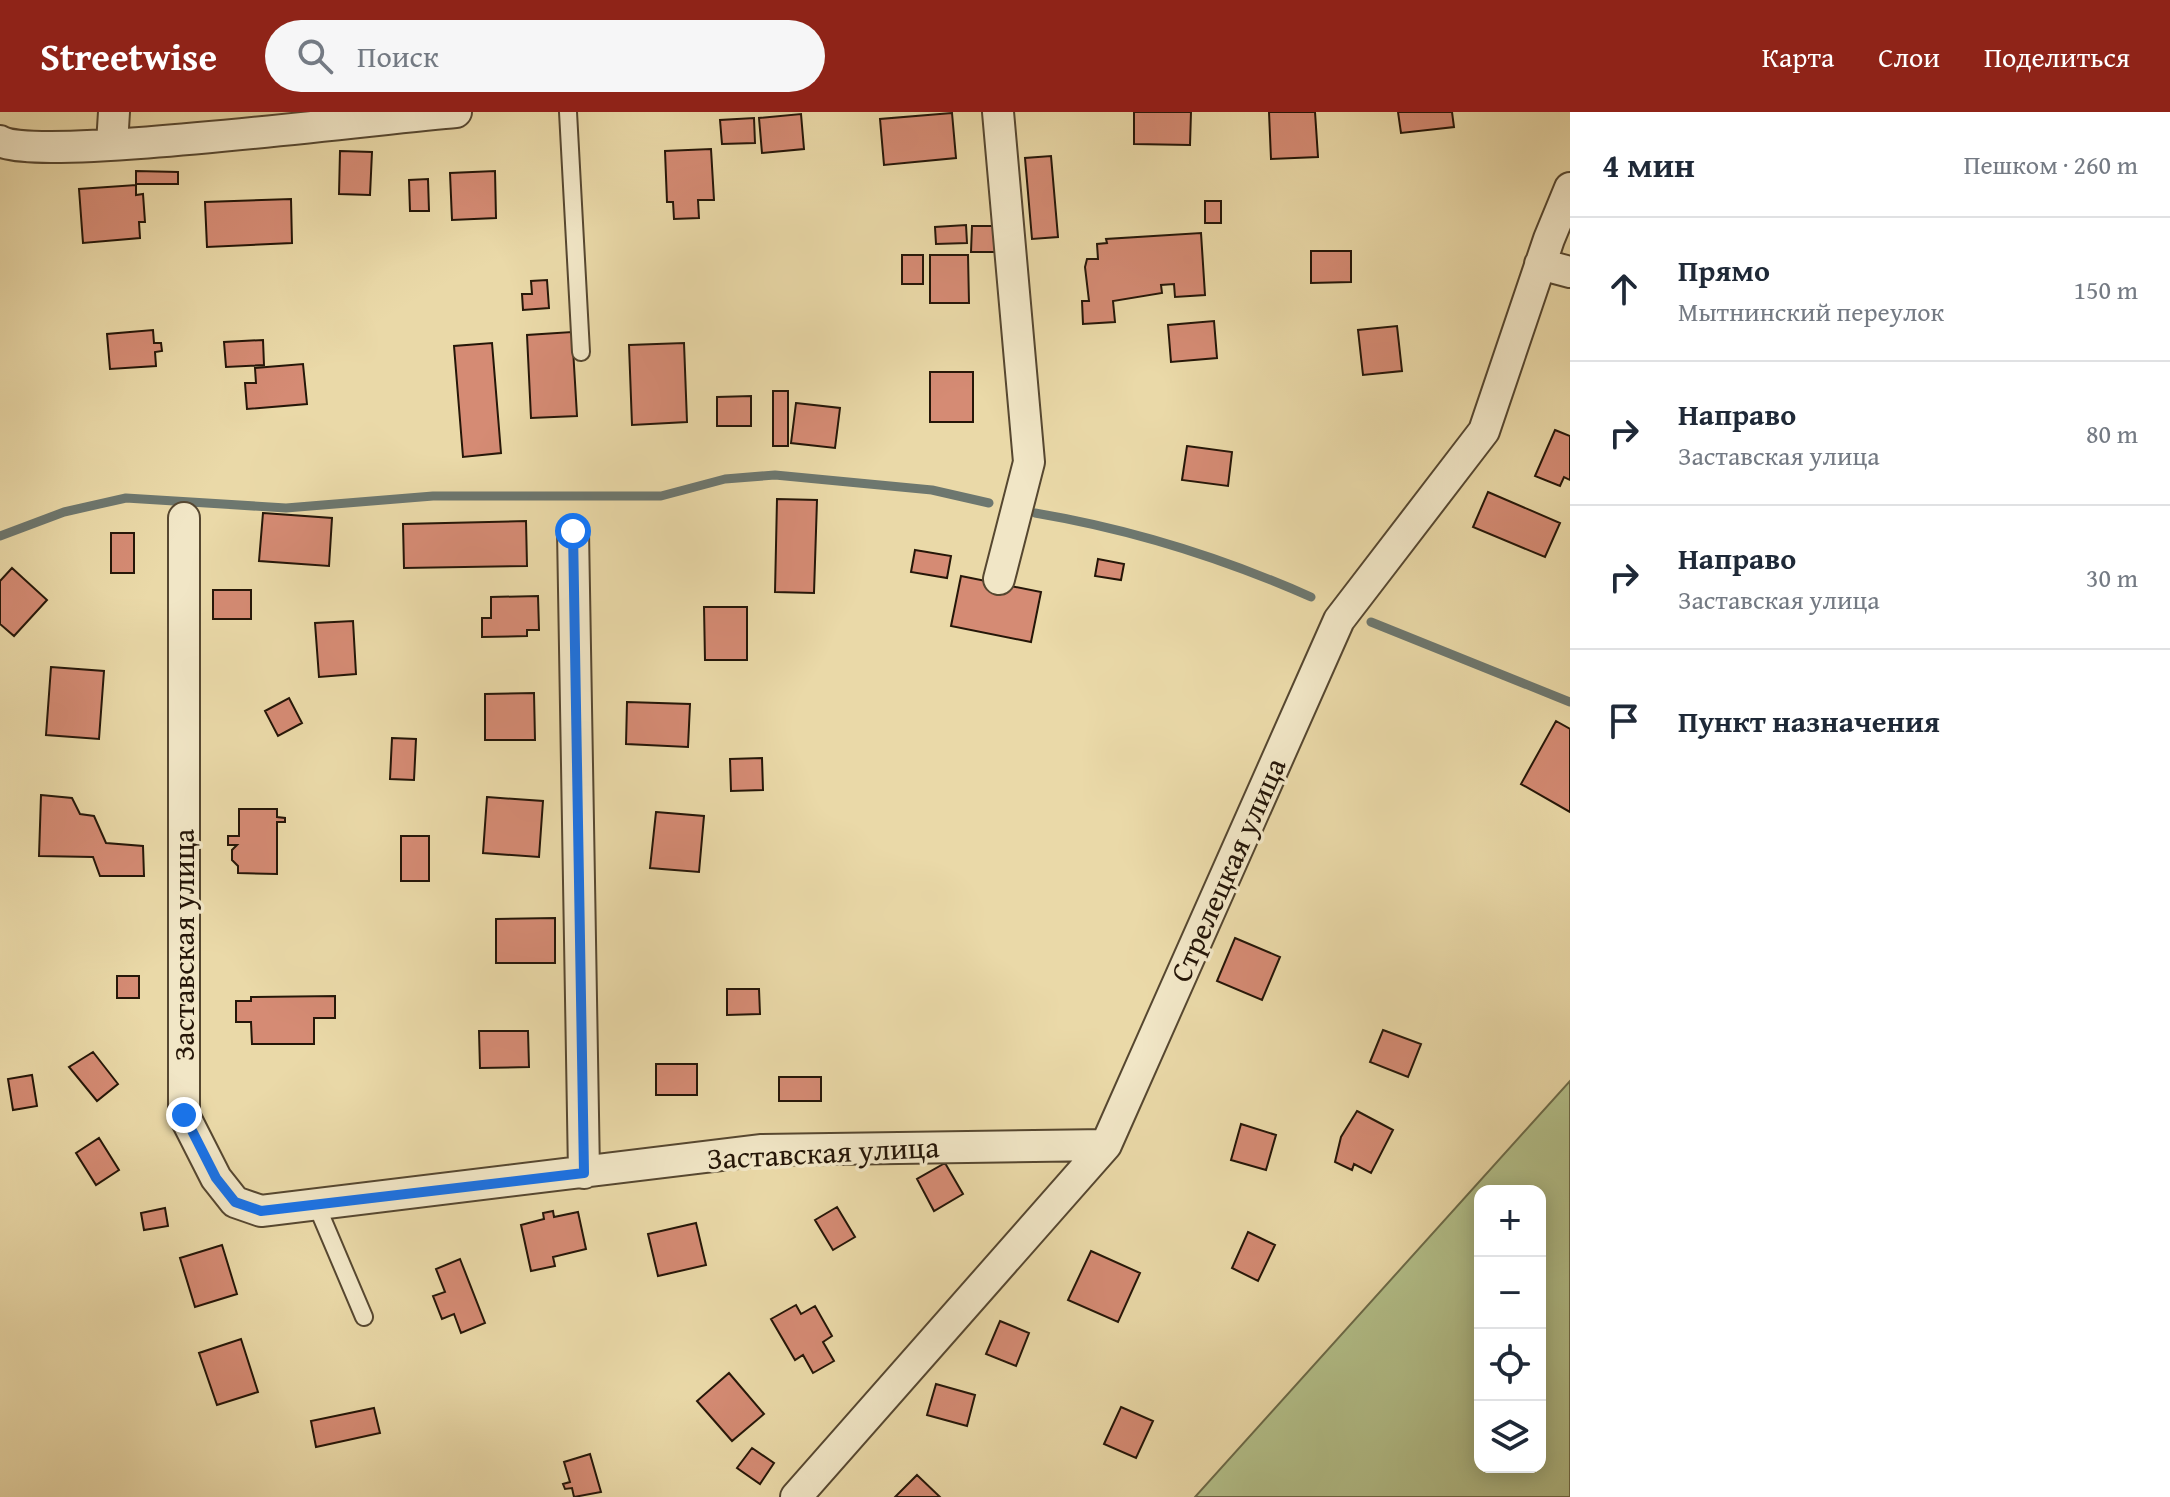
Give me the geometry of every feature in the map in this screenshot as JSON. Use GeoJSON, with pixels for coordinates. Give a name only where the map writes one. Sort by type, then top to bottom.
{"type":"FeatureCollection","features":[{"type":"Feature","properties":{"kind":"street"},"geometry":{"type":"LineString","coordinates":[[112,144],[114,112]]}},
{"type":"Feature","properties":{"kind":"street"},"geometry":{"type":"LineString","coordinates":[[0,141],[8,145],[42,148],[112,144],[390,114],[456,112]]}},
{"type":"Feature","properties":{"kind":"street"},"geometry":{"type":"LineString","coordinates":[[998,112],[1029,462],[999,579]]}},
{"type":"Feature","properties":{"kind":"street","name":"Стрелецкая улица"},"geometry":{"type":"LineString","coordinates":[[796,1497],[1106,1145],[1339,620],[1484,431],[1540,264],[1570,188]]}},
{"type":"Feature","properties":{"kind":"street"},"geometry":{"type":"LineString","coordinates":[[1540,264],[1570,272]]}},
{"type":"Feature","properties":{"kind":"street","name":"Заставская улица"},"geometry":{"type":"LineString","coordinates":[[184,518],[184,1115],[216,1178],[235,1202],[261,1211],[762,1150],[1106,1145]]}},
{"type":"Feature","properties":{"kind":"street"},"geometry":{"type":"LineString","coordinates":[[573,531],[584,1173]]}},
{"type":"Feature","properties":{"kind":"lane"},"geometry":{"type":"LineString","coordinates":[[568,112],[581,352]]}},
{"type":"Feature","properties":{"kind":"lane"},"geometry":{"type":"LineString","coordinates":[[316,1204],[364,1317]]}},
{"type":"Feature","properties":{"kind":"green space"},"geometry":{"type":"Polygon","coordinates":[[[1570,1081],[1570,1497],[1195,1497],[1474,1187],[1474,1473],[1546,1473],[1546,1185],[1476,1185],[1570,1081]]]}},
{"type":"Feature","properties":{"kind":"building"},"geometry":{"type":"Polygon","coordinates":[[[1134,112],[1191,112],[1190,145],[1134,144],[1134,112]]]}},
{"type":"Feature","properties":{"kind":"building"},"geometry":{"type":"Polygon","coordinates":[[[1269,112],[1315,112],[1318,157],[1271,159],[1269,112]]]}},
{"type":"Feature","properties":{"kind":"building"},"geometry":{"type":"Polygon","coordinates":[[[1398,112],[1452,112],[1454,127],[1401,133],[1398,112]]]}},
{"type":"Feature","properties":{"kind":"building"},"geometry":{"type":"Polygon","coordinates":[[[952,113],[956,158],[884,165],[880,119],[952,113]]]}},
{"type":"Feature","properties":{"kind":"building"},"geometry":{"type":"Polygon","coordinates":[[[801,114],[804,149],[762,153],[759,118],[801,114]]]}},
{"type":"Feature","properties":{"kind":"building"},"geometry":{"type":"Polygon","coordinates":[[[754,118],[755,143],[722,144],[720,120],[754,118]]]}},
{"type":"Feature","properties":{"kind":"building"},"geometry":{"type":"Polygon","coordinates":[[[711,149],[714,200],[698,200],[699,218],[674,219],[673,202],[667,202],[665,151],[711,149]]]}},
{"type":"Feature","properties":{"kind":"building"},"geometry":{"type":"Polygon","coordinates":[[[340,151],[372,152],[370,195],[339,194],[340,151]]]}},
{"type":"Feature","properties":{"kind":"building"},"geometry":{"type":"Polygon","coordinates":[[[1051,156],[1058,237],[1032,239],[1025,158],[1051,156]]]}},
{"type":"Feature","properties":{"kind":"building"},"geometry":{"type":"Polygon","coordinates":[[[136,171],[178,172],[178,184],[136,184],[136,171]]]}},
{"type":"Feature","properties":{"kind":"building"},"geometry":{"type":"Polygon","coordinates":[[[495,171],[496,218],[452,220],[450,173],[495,171]]]}},
{"type":"Feature","properties":{"kind":"building"},"geometry":{"type":"Polygon","coordinates":[[[428,179],[429,211],[410,211],[409,180],[428,179]]]}},
{"type":"Feature","properties":{"kind":"building"},"geometry":{"type":"Polygon","coordinates":[[[136,185],[136,195],[143,194],[145,222],[139,222],[140,238],[83,243],[79,189],[136,185]]]}},
{"type":"Feature","properties":{"kind":"building"},"geometry":{"type":"Polygon","coordinates":[[[291,199],[292,243],[207,247],[205,202],[291,199]]]}},
{"type":"Feature","properties":{"kind":"building"},"geometry":{"type":"Polygon","coordinates":[[[1205,201],[1221,201],[1221,223],[1205,223],[1205,201]]]}},
{"type":"Feature","properties":{"kind":"building"},"geometry":{"type":"Polygon","coordinates":[[[966,225],[967,243],[936,244],[935,227],[966,225]]]}},
{"type":"Feature","properties":{"kind":"building"},"geometry":{"type":"Polygon","coordinates":[[[972,226],[996,226],[996,252],[971,252],[972,226]]]}},
{"type":"Feature","properties":{"kind":"building"},"geometry":{"type":"Polygon","coordinates":[[[1201,233],[1205,295],[1175,297],[1174,284],[1161,285],[1162,293],[1113,301],[1115,322],[1083,324],[1082,301],[1089,301],[1085,267],[1087,259],[1098,259],[1097,244],[1107,243],[1106,239],[1201,233]]]}},
{"type":"Feature","properties":{"kind":"building"},"geometry":{"type":"Polygon","coordinates":[[[1311,251],[1351,251],[1351,282],[1311,283],[1311,251]]]}},
{"type":"Feature","properties":{"kind":"building"},"geometry":{"type":"Polygon","coordinates":[[[902,255],[923,255],[923,284],[902,284],[902,255]]]}},
{"type":"Feature","properties":{"kind":"building"},"geometry":{"type":"Polygon","coordinates":[[[930,255],[968,255],[969,303],[930,303],[930,255]]]}},
{"type":"Feature","properties":{"kind":"building"},"geometry":{"type":"Polygon","coordinates":[[[547,280],[549,308],[523,310],[522,294],[532,294],[531,281],[547,280]]]}},
{"type":"Feature","properties":{"kind":"building"},"geometry":{"type":"Polygon","coordinates":[[[1214,321],[1217,358],[1171,362],[1168,325],[1214,321]]]}},
{"type":"Feature","properties":{"kind":"building"},"geometry":{"type":"Polygon","coordinates":[[[1397,326],[1402,371],[1363,375],[1358,330],[1397,326]]]}},
{"type":"Feature","properties":{"kind":"building"},"geometry":{"type":"Polygon","coordinates":[[[153,330],[154,343],[161,343],[162,351],[155,352],[156,366],[110,369],[107,334],[153,330]]]}},
{"type":"Feature","properties":{"kind":"building"},"geometry":{"type":"Polygon","coordinates":[[[572,332],[577,416],[531,418],[527,335],[572,332]]]}},
{"type":"Feature","properties":{"kind":"building"},"geometry":{"type":"Polygon","coordinates":[[[263,340],[264,365],[226,367],[224,342],[263,340]]]}},
{"type":"Feature","properties":{"kind":"building"},"geometry":{"type":"Polygon","coordinates":[[[492,343],[501,453],[463,457],[454,346],[492,343]]]}},
{"type":"Feature","properties":{"kind":"building"},"geometry":{"type":"Polygon","coordinates":[[[684,343],[687,422],[632,425],[629,345],[684,343]]]}},
{"type":"Feature","properties":{"kind":"building"},"geometry":{"type":"Polygon","coordinates":[[[303,364],[307,404],[247,409],[245,383],[256,383],[255,368],[303,364]]]}},
{"type":"Feature","properties":{"kind":"building"},"geometry":{"type":"Polygon","coordinates":[[[930,372],[973,372],[973,422],[930,422],[930,372]]]}},
{"type":"Feature","properties":{"kind":"building"},"geometry":{"type":"Polygon","coordinates":[[[773,391],[788,391],[788,446],[773,446],[773,391]]]}},
{"type":"Feature","properties":{"kind":"building"},"geometry":{"type":"Polygon","coordinates":[[[751,396],[751,426],[717,426],[717,397],[751,396]]]}},
{"type":"Feature","properties":{"kind":"building"},"geometry":{"type":"Polygon","coordinates":[[[796,403],[840,408],[835,448],[791,443],[796,403]]]}},
{"type":"Feature","properties":{"kind":"building"},"geometry":{"type":"Polygon","coordinates":[[[1555,430],[1570,436],[1570,480],[1564,477],[1560,486],[1535,476],[1555,430]]]}},
{"type":"Feature","properties":{"kind":"building"},"geometry":{"type":"Polygon","coordinates":[[[1187,446],[1232,452],[1228,486],[1182,480],[1187,446]]]}},
{"type":"Feature","properties":{"kind":"building"},"geometry":{"type":"Polygon","coordinates":[[[1488,492],[1560,523],[1545,557],[1473,527],[1488,492]]]}},
{"type":"Feature","properties":{"kind":"building"},"geometry":{"type":"Polygon","coordinates":[[[777,499],[817,500],[814,593],[775,592],[777,499]]]}},
{"type":"Feature","properties":{"kind":"building"},"geometry":{"type":"Polygon","coordinates":[[[263,513],[332,518],[329,566],[259,561],[263,513]]]}},
{"type":"Feature","properties":{"kind":"building"},"geometry":{"type":"Polygon","coordinates":[[[526,521],[527,566],[404,568],[403,524],[526,521]]]}},
{"type":"Feature","properties":{"kind":"building"},"geometry":{"type":"Polygon","coordinates":[[[111,533],[134,533],[134,573],[111,573],[111,533]]]}},
{"type":"Feature","properties":{"kind":"building"},"geometry":{"type":"Polygon","coordinates":[[[915,550],[951,556],[947,578],[911,572],[915,550]]]}},
{"type":"Feature","properties":{"kind":"building"},"geometry":{"type":"Polygon","coordinates":[[[1098,559],[1124,564],[1121,580],[1095,576],[1098,559]]]}},
{"type":"Feature","properties":{"kind":"building"},"geometry":{"type":"Polygon","coordinates":[[[12,568],[47,600],[14,636],[0,624],[0,581],[12,568]]]}},
{"type":"Feature","properties":{"kind":"building"},"geometry":{"type":"Polygon","coordinates":[[[961,576],[1041,592],[1031,642],[951,626],[961,576]]]}},
{"type":"Feature","properties":{"kind":"building"},"geometry":{"type":"Polygon","coordinates":[[[213,590],[251,590],[251,619],[213,619],[213,590]]]}},
{"type":"Feature","properties":{"kind":"building"},"geometry":{"type":"Polygon","coordinates":[[[538,596],[539,630],[527,630],[527,636],[482,637],[482,618],[491,618],[491,597],[538,596]]]}},
{"type":"Feature","properties":{"kind":"building"},"geometry":{"type":"Polygon","coordinates":[[[704,607],[747,607],[747,660],[705,660],[704,607]]]}},
{"type":"Feature","properties":{"kind":"building"},"geometry":{"type":"Polygon","coordinates":[[[353,621],[356,674],[319,677],[315,623],[353,621]]]}},
{"type":"Feature","properties":{"kind":"building"},"geometry":{"type":"Polygon","coordinates":[[[51,667],[104,671],[99,739],[46,735],[51,667]]]}},
{"type":"Feature","properties":{"kind":"building"},"geometry":{"type":"Polygon","coordinates":[[[534,693],[535,740],[485,740],[485,694],[534,693]]]}},
{"type":"Feature","properties":{"kind":"building"},"geometry":{"type":"Polygon","coordinates":[[[289,698],[302,723],[278,736],[265,711],[289,698]]]}},
{"type":"Feature","properties":{"kind":"building"},"geometry":{"type":"Polygon","coordinates":[[[627,702],[690,704],[688,747],[626,744],[627,702]]]}},
{"type":"Feature","properties":{"kind":"building"},"geometry":{"type":"Polygon","coordinates":[[[1556,721],[1570,729],[1570,812],[1521,784],[1556,721]]]}},
{"type":"Feature","properties":{"kind":"building"},"geometry":{"type":"Polygon","coordinates":[[[392,738],[416,739],[414,780],[390,779],[392,738]]]}},
{"type":"Feature","properties":{"kind":"building"},"geometry":{"type":"Polygon","coordinates":[[[762,758],[763,790],[731,791],[730,759],[762,758]]]}},
{"type":"Feature","properties":{"kind":"building"},"geometry":{"type":"Polygon","coordinates":[[[41,795],[72,798],[80,814],[94,816],[106,843],[143,846],[144,876],[100,876],[93,857],[39,856],[41,795]]]}},
{"type":"Feature","properties":{"kind":"building"},"geometry":{"type":"Polygon","coordinates":[[[487,797],[543,801],[539,857],[483,853],[487,797]]]}},
{"type":"Feature","properties":{"kind":"building"},"geometry":{"type":"Polygon","coordinates":[[[239,809],[277,809],[277,817],[285,818],[285,822],[277,822],[277,874],[238,873],[238,866],[232,860],[232,850],[237,845],[228,845],[228,836],[239,836],[239,809]]]}},
{"type":"Feature","properties":{"kind":"building"},"geometry":{"type":"Polygon","coordinates":[[[656,812],[704,816],[699,872],[650,868],[656,812]]]}},
{"type":"Feature","properties":{"kind":"building"},"geometry":{"type":"Polygon","coordinates":[[[401,836],[429,836],[429,881],[401,881],[401,836]]]}},
{"type":"Feature","properties":{"kind":"building"},"geometry":{"type":"Polygon","coordinates":[[[555,918],[555,963],[496,963],[496,919],[555,918]]]}},
{"type":"Feature","properties":{"kind":"building"},"geometry":{"type":"Polygon","coordinates":[[[1235,938],[1280,957],[1262,1000],[1217,981],[1235,938]]]}},
{"type":"Feature","properties":{"kind":"building"},"geometry":{"type":"Polygon","coordinates":[[[117,976],[139,976],[139,998],[117,998],[117,976]]]}},
{"type":"Feature","properties":{"kind":"building"},"geometry":{"type":"Polygon","coordinates":[[[727,989],[759,989],[760,1014],[727,1015],[727,989]]]}},
{"type":"Feature","properties":{"kind":"building"},"geometry":{"type":"Polygon","coordinates":[[[335,996],[335,1018],[314,1018],[314,1044],[252,1044],[251,1022],[236,1022],[236,1001],[251,1001],[251,997],[335,996]]]}},
{"type":"Feature","properties":{"kind":"building"},"geometry":{"type":"Polygon","coordinates":[[[1383,1030],[1421,1044],[1408,1077],[1370,1062],[1383,1030]]]}},
{"type":"Feature","properties":{"kind":"building"},"geometry":{"type":"Polygon","coordinates":[[[479,1031],[528,1031],[529,1067],[480,1068],[479,1031]]]}},
{"type":"Feature","properties":{"kind":"building"},"geometry":{"type":"Polygon","coordinates":[[[93,1052],[118,1084],[97,1101],[69,1067],[93,1052]]]}},
{"type":"Feature","properties":{"kind":"building"},"geometry":{"type":"Polygon","coordinates":[[[656,1064],[697,1064],[697,1095],[656,1095],[656,1064]]]}},
{"type":"Feature","properties":{"kind":"building"},"geometry":{"type":"Polygon","coordinates":[[[32,1075],[37,1106],[13,1110],[8,1079],[32,1075]]]}},
{"type":"Feature","properties":{"kind":"building"},"geometry":{"type":"Polygon","coordinates":[[[779,1077],[821,1077],[821,1101],[779,1101],[779,1077]]]}},
{"type":"Feature","properties":{"kind":"building"},"geometry":{"type":"Polygon","coordinates":[[[1357,1111],[1393,1130],[1371,1173],[1354,1164],[1352,1170],[1335,1162],[1341,1137],[1357,1111]]]}},
{"type":"Feature","properties":{"kind":"building"},"geometry":{"type":"Polygon","coordinates":[[[1241,1124],[1276,1135],[1266,1170],[1231,1160],[1241,1124]]]}},
{"type":"Feature","properties":{"kind":"building"},"geometry":{"type":"Polygon","coordinates":[[[99,1138],[119,1170],[96,1185],[76,1153],[99,1138]]]}},
{"type":"Feature","properties":{"kind":"building"},"geometry":{"type":"Polygon","coordinates":[[[945,1163],[963,1194],[934,1211],[917,1179],[945,1163]]]}},
{"type":"Feature","properties":{"kind":"building"},"geometry":{"type":"Polygon","coordinates":[[[837,1207],[855,1237],[833,1250],[815,1220],[837,1207]]]}},
{"type":"Feature","properties":{"kind":"building"},"geometry":{"type":"Polygon","coordinates":[[[165,1208],[168,1226],[144,1230],[141,1213],[165,1208]]]}},
{"type":"Feature","properties":{"kind":"building"},"geometry":{"type":"Polygon","coordinates":[[[553,1211],[554,1217],[578,1212],[586,1249],[553,1257],[555,1266],[531,1271],[521,1225],[544,1219],[543,1213],[553,1211]]]}},
{"type":"Feature","properties":{"kind":"building"},"geometry":{"type":"Polygon","coordinates":[[[696,1223],[706,1265],[658,1276],[648,1234],[696,1223]]]}},
{"type":"Feature","properties":{"kind":"building"},"geometry":{"type":"Polygon","coordinates":[[[1248,1232],[1275,1245],[1258,1281],[1232,1268],[1248,1232]]]}},
{"type":"Feature","properties":{"kind":"building"},"geometry":{"type":"Polygon","coordinates":[[[222,1245],[237,1294],[195,1307],[180,1258],[222,1245]]]}},
{"type":"Feature","properties":{"kind":"building"},"geometry":{"type":"Polygon","coordinates":[[[1091,1251],[1140,1273],[1118,1322],[1068,1300],[1091,1251]]]}},
{"type":"Feature","properties":{"kind":"building"},"geometry":{"type":"Polygon","coordinates":[[[460,1259],[485,1323],[461,1333],[454,1314],[442,1319],[433,1296],[445,1292],[436,1269],[460,1259]]]}},
{"type":"Feature","properties":{"kind":"building"},"geometry":{"type":"Polygon","coordinates":[[[796,1305],[801,1314],[815,1306],[832,1336],[823,1342],[834,1361],[813,1373],[803,1355],[795,1360],[771,1319],[796,1305]]]}},
{"type":"Feature","properties":{"kind":"building"},"geometry":{"type":"Polygon","coordinates":[[[1000,1321],[1029,1333],[1016,1366],[986,1354],[1000,1321]]]}},
{"type":"Feature","properties":{"kind":"building"},"geometry":{"type":"Polygon","coordinates":[[[241,1339],[258,1392],[217,1405],[199,1353],[241,1339]]]}},
{"type":"Feature","properties":{"kind":"building"},"geometry":{"type":"Polygon","coordinates":[[[729,1373],[764,1414],[732,1441],[697,1401],[729,1373]]]}},
{"type":"Feature","properties":{"kind":"building"},"geometry":{"type":"Polygon","coordinates":[[[936,1384],[975,1395],[967,1426],[927,1415],[936,1384]]]}},
{"type":"Feature","properties":{"kind":"building"},"geometry":{"type":"Polygon","coordinates":[[[1121,1407],[1153,1421],[1136,1458],[1104,1444],[1121,1407]]]}},
{"type":"Feature","properties":{"kind":"building"},"geometry":{"type":"Polygon","coordinates":[[[374,1408],[380,1433],[316,1447],[311,1421],[374,1408]]]}},
{"type":"Feature","properties":{"kind":"building"},"geometry":{"type":"Polygon","coordinates":[[[752,1448],[774,1463],[760,1484],[737,1468],[752,1448]]]}},
{"type":"Feature","properties":{"kind":"building"},"geometry":{"type":"Polygon","coordinates":[[[590,1454],[601,1492],[574,1497],[572,1488],[565,1489],[563,1484],[570,1482],[564,1462],[590,1454]]]}},
{"type":"Feature","properties":{"kind":"building"},"geometry":{"type":"Polygon","coordinates":[[[917,1475],[940,1497],[895,1497],[917,1475]]]}},
{"type":"Feature","properties":{"kind":"waterway"},"geometry":{"type":"LineString","coordinates":[[0,536],[64,512],[126,498],[286,508],[433,496],[661,496],[725,479],[775,475],[932,490],[989,503]]}},
{"type":"Feature","properties":{"kind":"waterway"},"geometry":{"type":"LineString","coordinates":[[1035,513],[1106,527],[1176,546],[1311,597]]}},
{"type":"Feature","properties":{"kind":"waterway"},"geometry":{"type":"LineString","coordinates":[[1371,622],[1570,702]]}},
{"type":"Feature","properties":{"kind":"route"},"geometry":{"type":"LineString","coordinates":[[184,1115],[216,1178],[235,1202],[261,1211],[584,1173],[573,531]]}}]}
